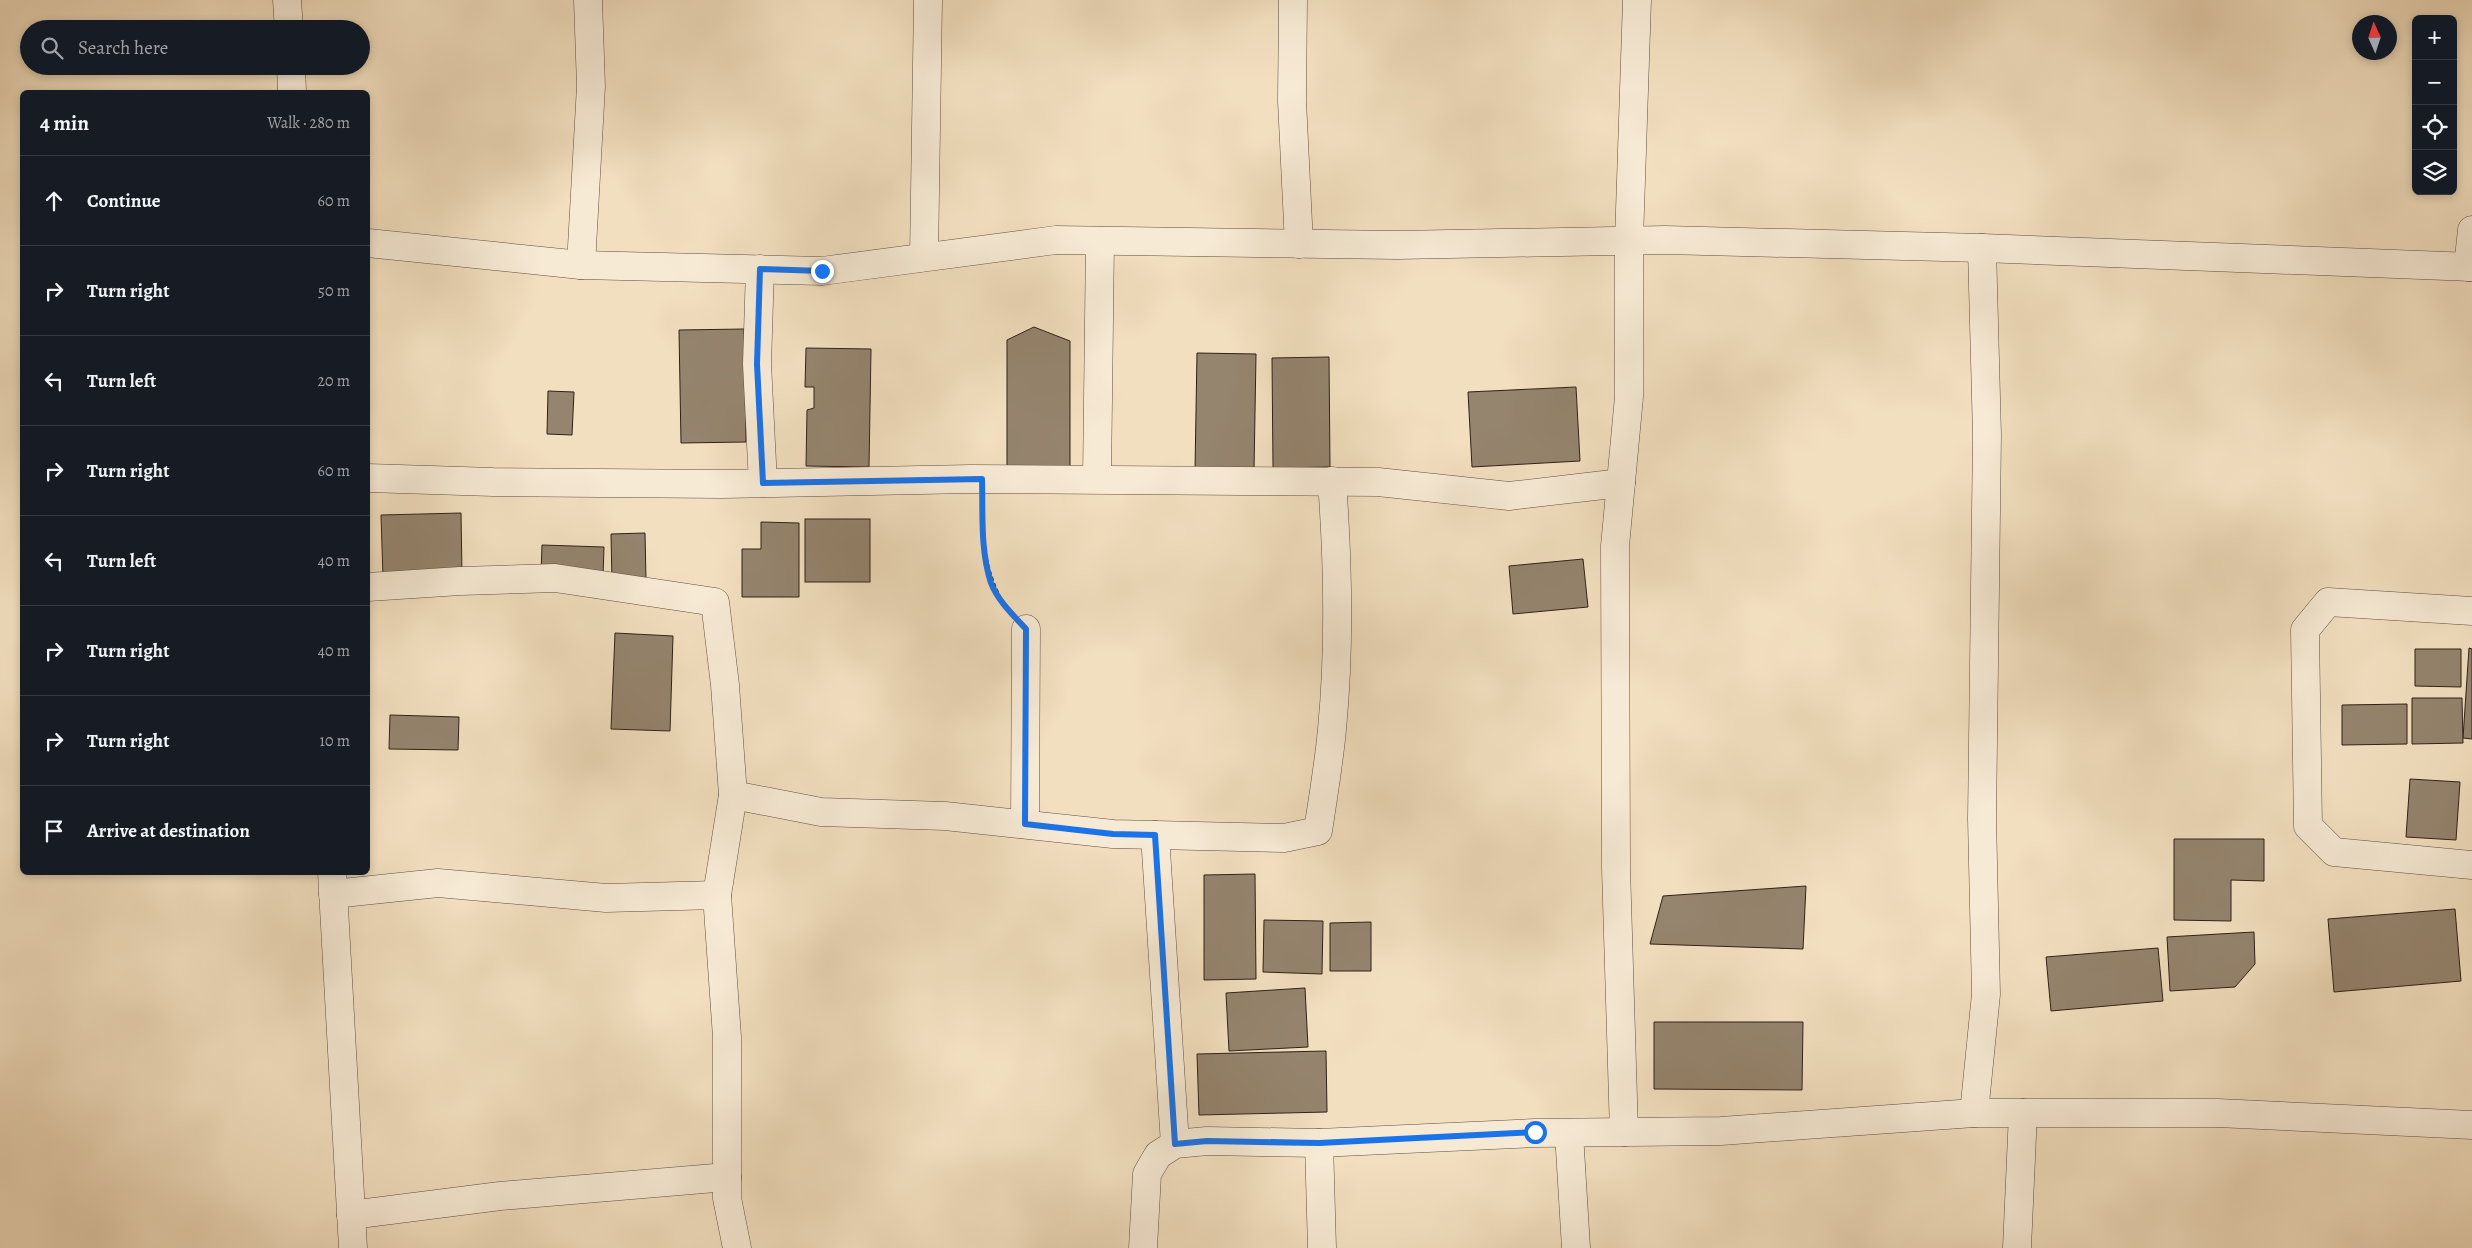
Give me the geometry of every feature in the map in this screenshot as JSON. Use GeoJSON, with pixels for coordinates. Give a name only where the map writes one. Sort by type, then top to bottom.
{"type":"FeatureCollection","features":[{"type":"Feature","properties":{"kind":"street"},"geometry":{"type":"LineString","coordinates":[[287,0],[288,20]]}},
{"type":"Feature","properties":{"kind":"street"},"geometry":{"type":"LineString","coordinates":[[581,265],[591,86],[588,0]]}},
{"type":"Feature","properties":{"kind":"street"},"geometry":{"type":"LineString","coordinates":[[924,257],[928,0]]}},
{"type":"Feature","properties":{"kind":"street"},"geometry":{"type":"LineString","coordinates":[[1293,0],[1292,101],[1299,244]]}},
{"type":"Feature","properties":{"kind":"street"},"geometry":{"type":"LineString","coordinates":[[1624,1132],[1616,868],[1615,546],[1629,397],[1629,240],[1637,0]]}},
{"type":"Feature","properties":{"kind":"street"},"geometry":{"type":"LineString","coordinates":[[291,75],[292,90]]}},
{"type":"Feature","properties":{"kind":"street"},"geometry":{"type":"LineString","coordinates":[[370,243],[581,265],[822,271],[1056,240],[1398,245],[1629,240],[1982,248],[2470,267],[2472,230]]}},
{"type":"Feature","properties":{"kind":"street"},"geometry":{"type":"LineString","coordinates":[[1097,479],[1100,241]]}},
{"type":"Feature","properties":{"kind":"street"},"geometry":{"type":"LineString","coordinates":[[1974,1113],[1986,994],[1982,810],[1987,435],[1982,248]]}},
{"type":"Feature","properties":{"kind":"street"},"geometry":{"type":"LineString","coordinates":[[760,269],[757,364],[763,483]]}},
{"type":"Feature","properties":{"kind":"street"},"geometry":{"type":"LineString","coordinates":[[370,478],[493,482],[763,483],[982,479],[1332,481],[1378,482],[1509,496],[1621,483]]}},
{"type":"Feature","properties":{"kind":"street"},"geometry":{"type":"LineString","coordinates":[[733,795],[821,812],[945,816],[1113,834],[1284,838],[1318,831],[1332,729],[1336,641],[1336,545],[1332,481]]}},
{"type":"Feature","properties":{"kind":"street"},"geometry":{"type":"LineString","coordinates":[[370,587],[460,581],[555,578],[715,602],[725,685],[733,795],[717,895],[727,1037],[727,1198],[737,1248]]}},
{"type":"Feature","properties":{"kind":"street"},"geometry":{"type":"LineString","coordinates":[[2472,611],[2328,602],[2305,630],[2308,826],[2334,852],[2472,865]]}},
{"type":"Feature","properties":{"kind":"street"},"geometry":{"type":"LineString","coordinates":[[1025,824],[1026,629]]}},
{"type":"Feature","properties":{"kind":"street"},"geometry":{"type":"LineString","coordinates":[[1155,835],[1175,1144]]}},
{"type":"Feature","properties":{"kind":"street"},"geometry":{"type":"LineString","coordinates":[[353,1248],[333,883],[438,883],[606,898],[717,895]]}},
{"type":"Feature","properties":{"kind":"street"},"geometry":{"type":"LineString","coordinates":[[1144,1248],[1147,1174],[1158,1155],[1175,1144],[1207,1141],[1319,1143],[1569,1133],[1745,1130],[1974,1113],[2217,1113],[2472,1125]]}},
{"type":"Feature","properties":{"kind":"street"},"geometry":{"type":"LineString","coordinates":[[2017,1248],[2023,1113]]}},
{"type":"Feature","properties":{"kind":"street"},"geometry":{"type":"LineString","coordinates":[[1569,1133],[1576,1248]]}},
{"type":"Feature","properties":{"kind":"street"},"geometry":{"type":"LineString","coordinates":[[1319,1143],[1322,1248]]}},
{"type":"Feature","properties":{"kind":"street"},"geometry":{"type":"LineString","coordinates":[[351,1215],[500,1196],[727,1177]]}},
{"type":"Feature","properties":{"kind":"path"},"geometry":{"type":"LineString","coordinates":[[982,479],[983,534],[991,583],[1004,606],[1026,629]]}},
{"type":"Feature","properties":{"kind":"building"},"geometry":{"type":"Polygon","coordinates":[[[1034,327],[1070,341],[1070,474],[1007,474],[1007,340],[1034,327]]]}},
{"type":"Feature","properties":{"kind":"building"},"geometry":{"type":"Polygon","coordinates":[[[744,329],[746,442],[681,443],[679,330],[744,329]]]}},
{"type":"Feature","properties":{"kind":"building"},"geometry":{"type":"Polygon","coordinates":[[[806,348],[871,349],[869,467],[806,466],[807,410],[814,408],[814,387],[805,387],[806,348]]]}},
{"type":"Feature","properties":{"kind":"building"},"geometry":{"type":"Polygon","coordinates":[[[1197,353],[1256,354],[1254,471],[1195,470],[1197,353]]]}},
{"type":"Feature","properties":{"kind":"building"},"geometry":{"type":"Polygon","coordinates":[[[1329,357],[1330,467],[1273,468],[1272,358],[1329,357]]]}},
{"type":"Feature","properties":{"kind":"building"},"geometry":{"type":"Polygon","coordinates":[[[1576,387],[1580,461],[1472,467],[1468,392],[1576,387]]]}},
{"type":"Feature","properties":{"kind":"building"},"geometry":{"type":"Polygon","coordinates":[[[548,391],[574,392],[572,435],[547,434],[548,391]]]}},
{"type":"Feature","properties":{"kind":"building"},"geometry":{"type":"Polygon","coordinates":[[[461,513],[462,576],[383,578],[381,515],[461,513]]]}},
{"type":"Feature","properties":{"kind":"building"},"geometry":{"type":"Polygon","coordinates":[[[805,519],[870,519],[870,582],[805,582],[805,519]]]}},
{"type":"Feature","properties":{"kind":"building"},"geometry":{"type":"Polygon","coordinates":[[[761,522],[799,523],[799,597],[742,597],[742,549],[761,549],[761,522]]]}},
{"type":"Feature","properties":{"kind":"building"},"geometry":{"type":"Polygon","coordinates":[[[645,533],[646,581],[612,582],[611,534],[645,533]]]}},
{"type":"Feature","properties":{"kind":"building"},"geometry":{"type":"Polygon","coordinates":[[[542,545],[604,547],[603,576],[541,574],[542,545]]]}},
{"type":"Feature","properties":{"kind":"building"},"geometry":{"type":"Polygon","coordinates":[[[1583,559],[1588,607],[1513,614],[1509,566],[1583,559]]]}},
{"type":"Feature","properties":{"kind":"building"},"geometry":{"type":"Polygon","coordinates":[[[615,633],[673,636],[670,731],[611,729],[615,633]]]}},
{"type":"Feature","properties":{"kind":"building"},"geometry":{"type":"Polygon","coordinates":[[[2469,648],[2472,649],[2472,739],[2463,738],[2469,648]]]}},
{"type":"Feature","properties":{"kind":"building"},"geometry":{"type":"Polygon","coordinates":[[[2415,649],[2461,649],[2461,687],[2415,686],[2415,649]]]}},
{"type":"Feature","properties":{"kind":"building"},"geometry":{"type":"Polygon","coordinates":[[[2412,698],[2462,698],[2463,743],[2412,744],[2412,698]]]}},
{"type":"Feature","properties":{"kind":"building"},"geometry":{"type":"Polygon","coordinates":[[[2407,704],[2407,744],[2342,745],[2342,705],[2407,704]]]}},
{"type":"Feature","properties":{"kind":"building"},"geometry":{"type":"Polygon","coordinates":[[[390,715],[459,717],[458,750],[389,749],[390,715]]]}},
{"type":"Feature","properties":{"kind":"building"},"geometry":{"type":"Polygon","coordinates":[[[2410,779],[2460,782],[2456,840],[2406,837],[2410,779]]]}},
{"type":"Feature","properties":{"kind":"building"},"geometry":{"type":"Polygon","coordinates":[[[2174,839],[2264,839],[2264,881],[2231,880],[2231,921],[2174,920],[2174,839]]]}},
{"type":"Feature","properties":{"kind":"building"},"geometry":{"type":"Polygon","coordinates":[[[1255,874],[1256,979],[1204,980],[1204,875],[1255,874]]]}},
{"type":"Feature","properties":{"kind":"building"},"geometry":{"type":"Polygon","coordinates":[[[1806,886],[1803,949],[1650,944],[1663,896],[1806,886]]]}},
{"type":"Feature","properties":{"kind":"building"},"geometry":{"type":"Polygon","coordinates":[[[2455,909],[2461,981],[2334,992],[2328,919],[2455,909]]]}},
{"type":"Feature","properties":{"kind":"building"},"geometry":{"type":"Polygon","coordinates":[[[1264,920],[1323,921],[1322,974],[1263,972],[1264,920]]]}},
{"type":"Feature","properties":{"kind":"building"},"geometry":{"type":"Polygon","coordinates":[[[1371,922],[1371,971],[1330,971],[1330,923],[1371,922]]]}},
{"type":"Feature","properties":{"kind":"building"},"geometry":{"type":"Polygon","coordinates":[[[2254,932],[2255,964],[2235,987],[2170,991],[2167,937],[2254,932]]]}},
{"type":"Feature","properties":{"kind":"building"},"geometry":{"type":"Polygon","coordinates":[[[2158,948],[2163,1001],[2051,1011],[2046,957],[2158,948]]]}},
{"type":"Feature","properties":{"kind":"building"},"geometry":{"type":"Polygon","coordinates":[[[1305,988],[1308,1047],[1229,1051],[1226,993],[1305,988]]]}},
{"type":"Feature","properties":{"kind":"building"},"geometry":{"type":"Polygon","coordinates":[[[1654,1022],[1803,1022],[1802,1090],[1654,1089],[1654,1022]]]}},
{"type":"Feature","properties":{"kind":"building"},"geometry":{"type":"Polygon","coordinates":[[[1326,1051],[1327,1112],[1199,1115],[1197,1054],[1326,1051]]]}},
{"type":"Feature","properties":{"kind":"route"},"geometry":{"type":"LineString","coordinates":[[822,271],[760,269],[757,364],[763,483],[982,479],[983,534],[991,583],[1004,606],[1026,629],[1025,824],[1113,834],[1155,835],[1175,1144],[1207,1141],[1319,1143],[1535,1132]]}}]}
